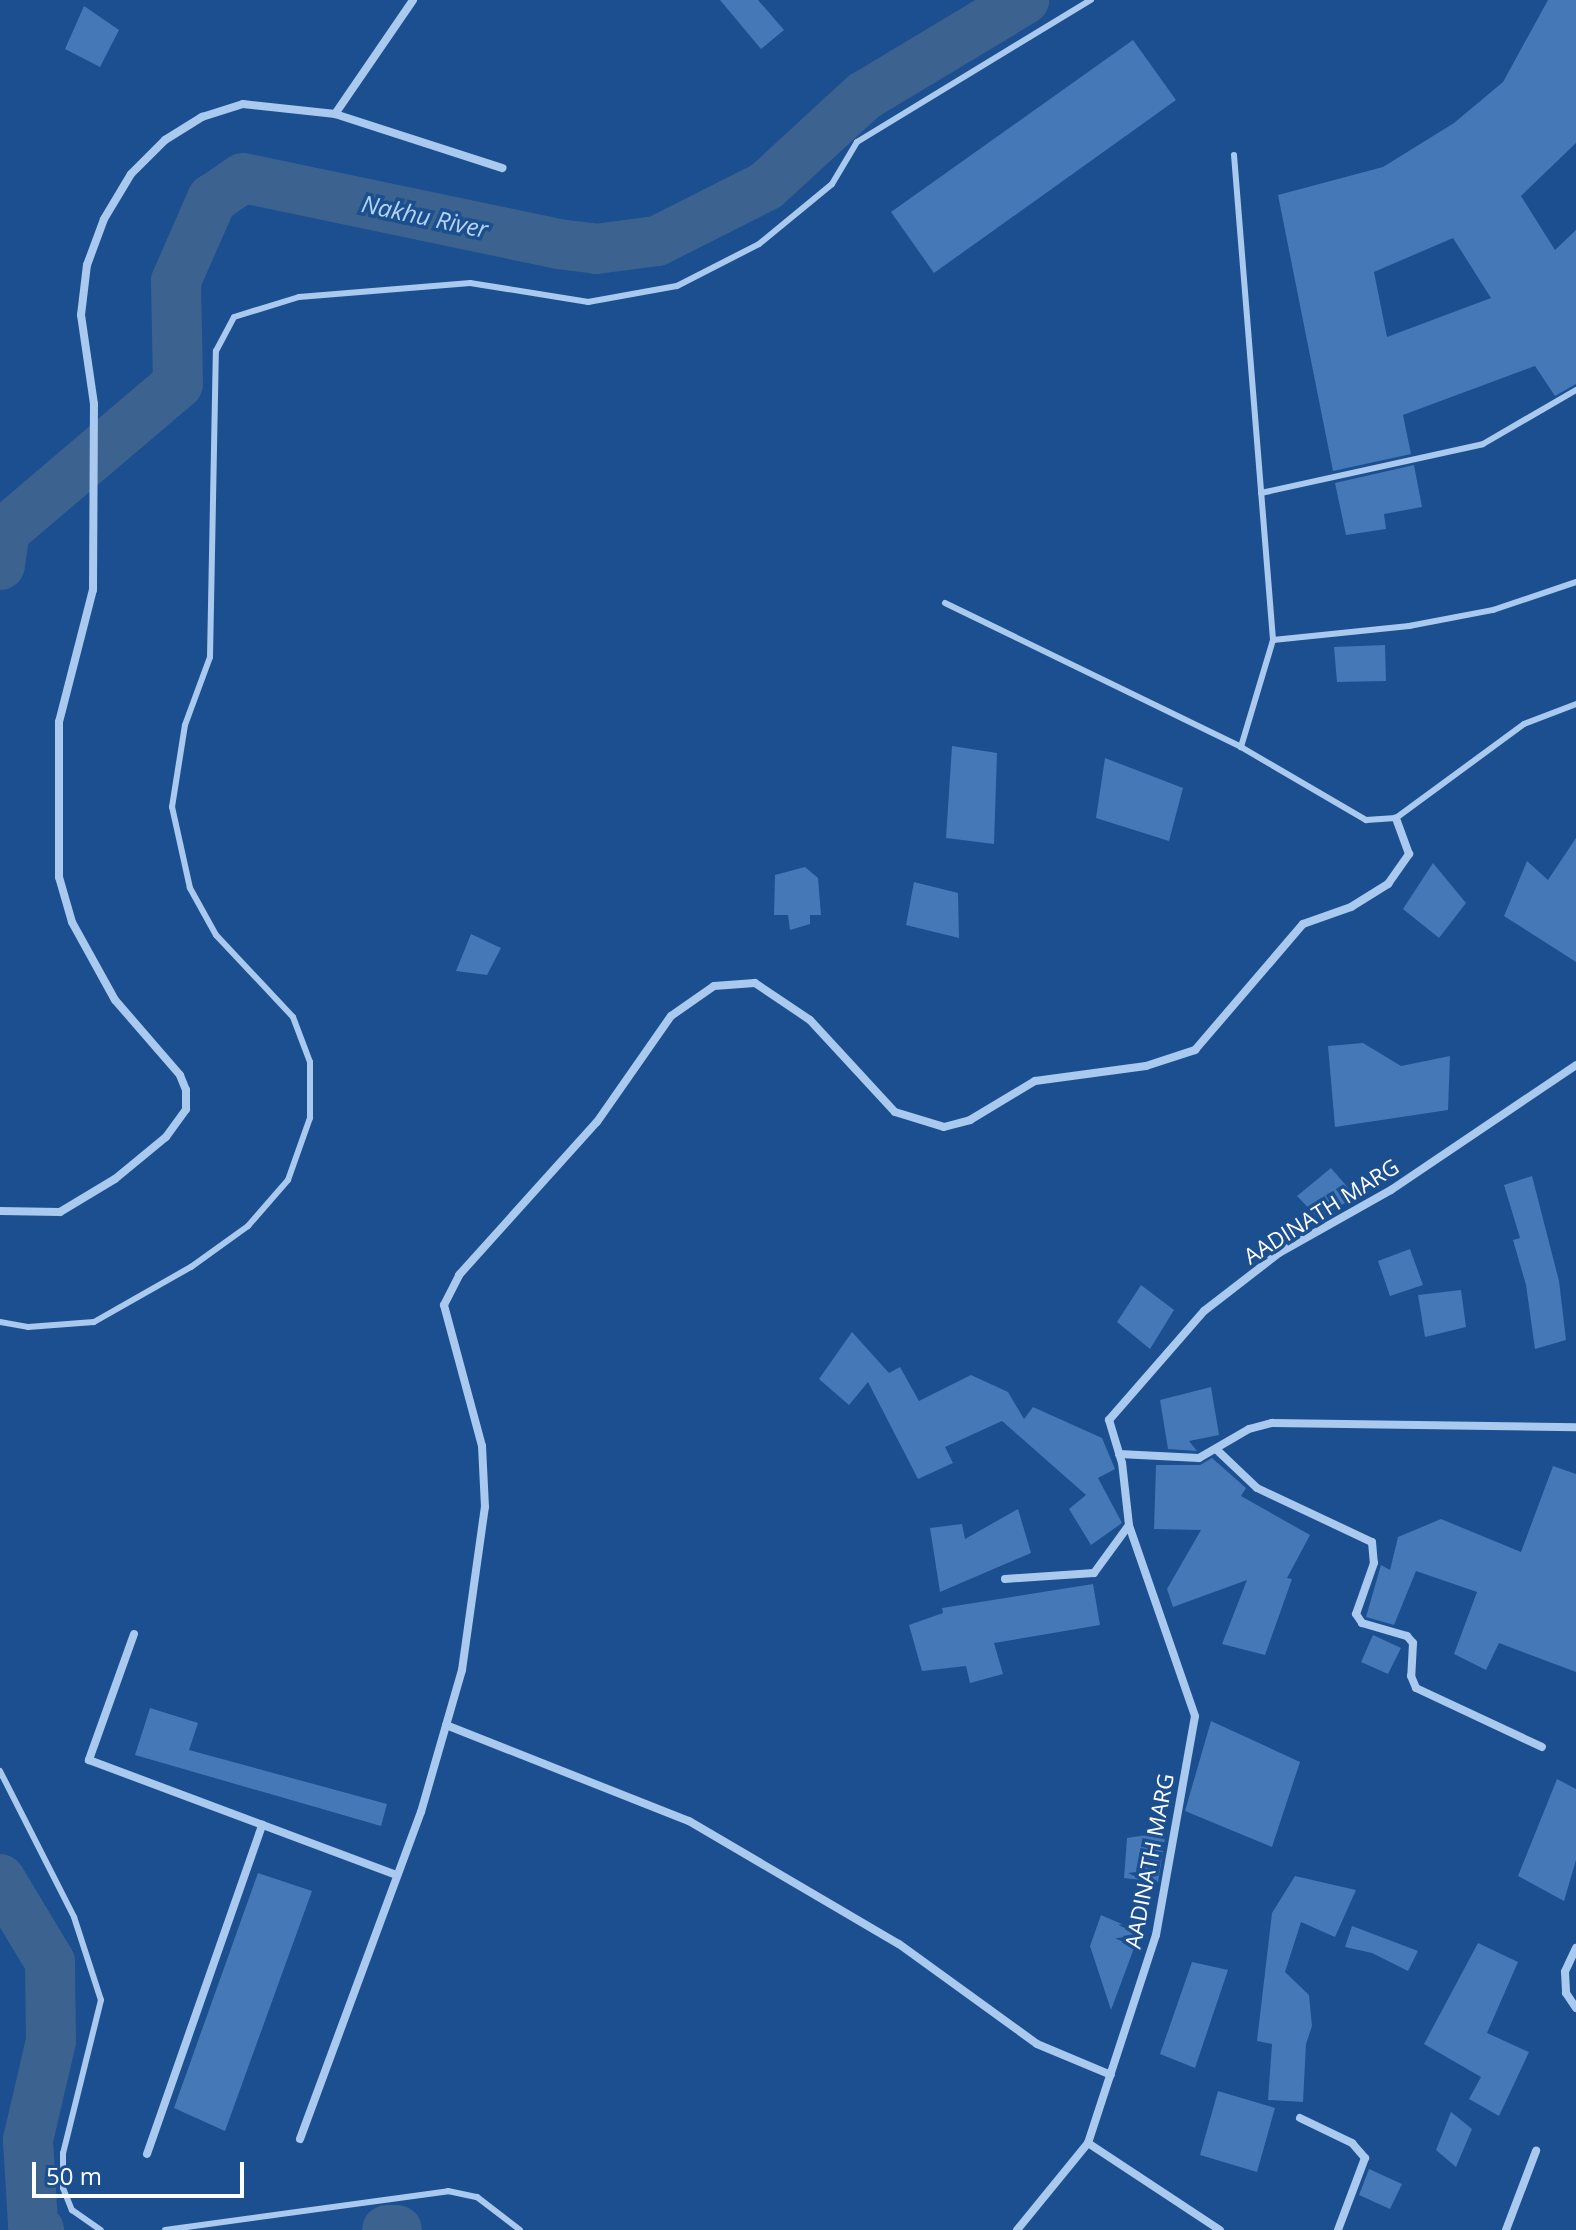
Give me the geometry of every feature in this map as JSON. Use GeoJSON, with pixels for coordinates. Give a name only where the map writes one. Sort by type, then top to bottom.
{"type":"FeatureCollection","features":[{"type":"Feature","properties":{"kind":"street"},"geometry":{"type":"LineString","coordinates":[[335,114],[413,0]]}},
{"type":"Feature","properties":{"kind":"street"},"geometry":{"type":"LineString","coordinates":[[0,1211],[60,1212],[115,1179],[166,1137],[186,1109],[180,1075],[115,1000],[72,922],[59,877],[59,722],[91,616],[93,590],[94,404],[81,315],[87,265],[104,219],[131,174],[165,140],[202,117],[243,104],[335,114],[502,168]]}},
{"type":"Feature","properties":{"kind":"street"},"geometry":{"type":"LineString","coordinates":[[300,2139],[397,1875],[462,1670],[485,1507],[482,1446],[444,1305],[459,1275],[597,1122],[671,1016],[714,986],[755,983],[810,1020],[895,1112],[944,1127],[970,1120],[1035,1081],[1146,1066],[1195,1050],[1303,924],[1351,907],[1388,884],[1409,854],[1396,818]]}},
{"type":"Feature","properties":{"kind":"street","name":"AADINATH MARG"},"geometry":{"type":"LineString","coordinates":[[1017,2230],[1088,2143],[1156,1935],[1195,1716],[1129,1525],[1121,1458],[1109,1420],[1204,1311],[1279,1253],[1391,1190],[1576,1065]]}},
{"type":"Feature","properties":{"kind":"street"},"geometry":{"type":"LineString","coordinates":[[1121,1458],[1178,1461],[1217,1450],[1249,1429],[1272,1423],[1576,1427]]}},
{"type":"Feature","properties":{"kind":"street"},"geometry":{"type":"LineString","coordinates":[[1217,1450],[1257,1488],[1372,1542],[1374,1563],[1356,1614],[1362,1623],[1407,1636],[1413,1643],[1411,1676],[1416,1688],[1542,1747]]}},
{"type":"Feature","properties":{"kind":"street"},"geometry":{"type":"LineString","coordinates":[[1005,1579],[1094,1573],[1129,1525]]}},
{"type":"Feature","properties":{"kind":"street"},"geometry":{"type":"LineString","coordinates":[[134,1634],[89,1760],[397,1875]]}},
{"type":"Feature","properties":{"kind":"street"},"geometry":{"type":"LineString","coordinates":[[446,1725],[689,1821],[899,1944],[1037,2044],[1111,2075]]}},
{"type":"Feature","properties":{"kind":"street"},"geometry":{"type":"LineString","coordinates":[[147,2154],[262,1825]]}},
{"type":"Feature","properties":{"kind":"street"},"geometry":{"type":"LineString","coordinates":[[1576,1948],[1565,1972],[1566,1993],[1576,2008]]}},
{"type":"Feature","properties":{"kind":"street"},"geometry":{"type":"LineString","coordinates":[[1300,2118],[1352,2143],[1365,2158],[1338,2230]]}},
{"type":"Feature","properties":{"kind":"street"},"geometry":{"type":"LineString","coordinates":[[1088,2143],[1220,2230]]}},
{"type":"Feature","properties":{"kind":"street"},"geometry":{"type":"LineString","coordinates":[[1506,2230],[1536,2151]]}},
{"type":"Feature","properties":{"kind":"lane"},"geometry":{"type":"LineString","coordinates":[[0,1322],[28,1327],[94,1322],[191,1267],[248,1226],[288,1180],[310,1118],[310,1062],[293,1017],[216,935],[190,888],[172,807],[185,725],[210,657],[216,351],[234,317],[299,297],[470,283],[588,302],[677,286],[759,244],[832,184],[857,142],[1091,0]]}},
{"type":"Feature","properties":{"kind":"lane"},"geometry":{"type":"LineString","coordinates":[[1234,155],[1273,640],[1241,747]]}},
{"type":"Feature","properties":{"kind":"lane"},"geometry":{"type":"LineString","coordinates":[[1261,493],[1483,444],[1576,390]]}},
{"type":"Feature","properties":{"kind":"lane"},"geometry":{"type":"LineString","coordinates":[[1273,640],[1409,626],[1493,610],[1576,582]]}},
{"type":"Feature","properties":{"kind":"lane"},"geometry":{"type":"LineString","coordinates":[[945,603],[1241,747],[1366,820],[1396,818],[1524,724],[1576,704]]}},
{"type":"Feature","properties":{"kind":"lane"},"geometry":{"type":"LineString","coordinates":[[0,1771],[74,1917],[101,2000],[63,2165],[63,2188],[72,2210],[101,2230]]}},
{"type":"Feature","properties":{"kind":"lane"},"geometry":{"type":"LineString","coordinates":[[165,2230],[448,2191],[477,2197],[520,2230]]}},
{"type":"Feature","properties":{"kind":"building"},"geometry":{"type":"Polygon","coordinates":[[[720,0],[758,0],[784,30],[761,49],[720,0]]]}},
{"type":"Feature","properties":{"kind":"building"},"geometry":{"type":"Polygon","coordinates":[[[1548,0],[1576,0],[1576,143],[1521,196],[1555,250],[1576,230],[1576,384],[1555,396],[1535,366],[1403,415],[1411,454],[1333,471],[1278,195],[1383,167],[1454,123],[1503,82],[1548,0]],[[1453,238],[1374,272],[1387,337],[1491,298],[1453,238]]]}},
{"type":"Feature","properties":{"kind":"building"},"geometry":{"type":"Polygon","coordinates":[[[84,6],[119,30],[100,67],[65,49],[84,6]]]}},
{"type":"Feature","properties":{"kind":"building"},"geometry":{"type":"Polygon","coordinates":[[[1133,40],[1176,100],[934,273],[891,212],[1133,40]]]}},
{"type":"Feature","properties":{"kind":"building"},"geometry":{"type":"Polygon","coordinates":[[[1414,465],[1422,507],[1384,514],[1386,529],[1346,535],[1335,483],[1414,465]]]}},
{"type":"Feature","properties":{"kind":"building"},"geometry":{"type":"Polygon","coordinates":[[[1385,645],[1386,681],[1337,682],[1334,647],[1385,645]]]}},
{"type":"Feature","properties":{"kind":"building"},"geometry":{"type":"Polygon","coordinates":[[[952,746],[997,753],[994,844],[946,838],[952,746]]]}},
{"type":"Feature","properties":{"kind":"building"},"geometry":{"type":"Polygon","coordinates":[[[1105,758],[1183,788],[1169,841],[1096,818],[1105,758]]]}},
{"type":"Feature","properties":{"kind":"building"},"geometry":{"type":"Polygon","coordinates":[[[1576,838],[1576,962],[1504,916],[1527,861],[1548,880],[1576,838]]]}},
{"type":"Feature","properties":{"kind":"building"},"geometry":{"type":"Polygon","coordinates":[[[1433,863],[1466,903],[1439,938],[1403,909],[1433,863]]]}},
{"type":"Feature","properties":{"kind":"building"},"geometry":{"type":"Polygon","coordinates":[[[805,867],[818,878],[821,915],[810,915],[810,924],[790,930],[788,915],[774,915],[775,875],[805,867]]]}},
{"type":"Feature","properties":{"kind":"building"},"geometry":{"type":"Polygon","coordinates":[[[914,882],[958,893],[959,938],[906,925],[914,882]]]}},
{"type":"Feature","properties":{"kind":"building"},"geometry":{"type":"Polygon","coordinates":[[[471,934],[501,948],[487,975],[456,971],[471,934]]]}},
{"type":"Feature","properties":{"kind":"building"},"geometry":{"type":"Polygon","coordinates":[[[1363,1043],[1401,1066],[1450,1056],[1448,1110],[1335,1127],[1328,1046],[1363,1043]]]}},
{"type":"Feature","properties":{"kind":"building"},"geometry":{"type":"Polygon","coordinates":[[[1331,1168],[1356,1197],[1318,1218],[1297,1196],[1331,1168]]]}},
{"type":"Feature","properties":{"kind":"building"},"geometry":{"type":"Polygon","coordinates":[[[1532,1176],[1559,1281],[1566,1340],[1535,1349],[1526,1285],[1513,1240],[1520,1238],[1504,1185],[1532,1176]]]}},
{"type":"Feature","properties":{"kind":"building"},"geometry":{"type":"Polygon","coordinates":[[[1410,1249],[1423,1285],[1390,1296],[1378,1261],[1410,1249]]]}},
{"type":"Feature","properties":{"kind":"building"},"geometry":{"type":"Polygon","coordinates":[[[1141,1285],[1174,1310],[1150,1349],[1117,1322],[1141,1285]]]}},
{"type":"Feature","properties":{"kind":"building"},"geometry":{"type":"Polygon","coordinates":[[[1461,1290],[1466,1327],[1425,1337],[1418,1295],[1461,1290]]]}},
{"type":"Feature","properties":{"kind":"building"},"geometry":{"type":"Polygon","coordinates":[[[852,1332],[889,1373],[900,1367],[919,1401],[971,1375],[1008,1392],[1024,1419],[1033,1407],[1102,1438],[1115,1469],[1098,1478],[1122,1523],[1091,1545],[1069,1509],[1086,1495],[1002,1421],[945,1447],[953,1463],[918,1479],[868,1382],[849,1405],[819,1379],[852,1332]]]}},
{"type":"Feature","properties":{"kind":"building"},"geometry":{"type":"Polygon","coordinates":[[[1211,1387],[1219,1435],[1189,1441],[1197,1451],[1168,1449],[1160,1400],[1211,1387]]]}},
{"type":"Feature","properties":{"kind":"building"},"geometry":{"type":"Polygon","coordinates":[[[1212,1458],[1246,1488],[1241,1496],[1310,1535],[1287,1578],[1292,1579],[1265,1655],[1222,1644],[1247,1580],[1173,1607],[1167,1589],[1201,1530],[1154,1529],[1156,1465],[1200,1465],[1212,1458]]]}},
{"type":"Feature","properties":{"kind":"building"},"geometry":{"type":"Polygon","coordinates":[[[1553,1466],[1576,1474],[1576,1672],[1499,1643],[1486,1670],[1454,1654],[1477,1592],[1416,1571],[1394,1625],[1366,1617],[1381,1565],[1390,1570],[1398,1537],[1441,1519],[1521,1552],[1553,1466]]]}},
{"type":"Feature","properties":{"kind":"building"},"geometry":{"type":"Polygon","coordinates":[[[1018,1509],[1031,1553],[940,1592],[930,1528],[962,1524],[965,1539],[1018,1509]]]}},
{"type":"Feature","properties":{"kind":"building"},"geometry":{"type":"Polygon","coordinates":[[[1093,1584],[1100,1625],[994,1643],[1003,1674],[970,1683],[966,1666],[922,1671],[909,1625],[943,1613],[942,1608],[1093,1584]]]}},
{"type":"Feature","properties":{"kind":"building"},"geometry":{"type":"Polygon","coordinates":[[[1373,1635],[1401,1648],[1388,1674],[1361,1662],[1373,1635]]]}},
{"type":"Feature","properties":{"kind":"building"},"geometry":{"type":"Polygon","coordinates":[[[150,1708],[198,1723],[189,1750],[387,1804],[381,1826],[135,1755],[150,1708]]]}},
{"type":"Feature","properties":{"kind":"building"},"geometry":{"type":"Polygon","coordinates":[[[1211,1721],[1300,1762],[1272,1847],[1185,1811],[1211,1721]]]}},
{"type":"Feature","properties":{"kind":"building"},"geometry":{"type":"Polygon","coordinates":[[[1557,1779],[1576,1789],[1576,1860],[1564,1901],[1518,1876],[1557,1779]]]}},
{"type":"Feature","properties":{"kind":"building"},"geometry":{"type":"Polygon","coordinates":[[[1166,1832],[1158,1882],[1124,1878],[1127,1838],[1166,1832]]]}},
{"type":"Feature","properties":{"kind":"building"},"geometry":{"type":"Polygon","coordinates":[[[258,1873],[312,1891],[225,2131],[174,2108],[258,1873]]]}},
{"type":"Feature","properties":{"kind":"building"},"geometry":{"type":"Polygon","coordinates":[[[1295,1876],[1356,1890],[1335,1937],[1301,1922],[1285,1972],[1309,1995],[1312,2026],[1306,2044],[1303,2102],[1268,2100],[1272,2044],[1257,2041],[1272,1913],[1295,1876]]]}},
{"type":"Feature","properties":{"kind":"building"},"geometry":{"type":"Polygon","coordinates":[[[1101,1915],[1140,1932],[1111,2010],[1090,1946],[1101,1915]]]}},
{"type":"Feature","properties":{"kind":"building"},"geometry":{"type":"Polygon","coordinates":[[[1352,1926],[1418,1951],[1408,1971],[1372,1953],[1345,1947],[1352,1926]]]}},
{"type":"Feature","properties":{"kind":"building"},"geometry":{"type":"Polygon","coordinates":[[[1478,1943],[1518,1962],[1487,2033],[1529,2052],[1499,2116],[1469,2099],[1481,2077],[1424,2044],[1478,1943]]]}},
{"type":"Feature","properties":{"kind":"building"},"geometry":{"type":"Polygon","coordinates":[[[1192,1962],[1228,1970],[1195,2068],[1160,2054],[1192,1962]]]}},
{"type":"Feature","properties":{"kind":"building"},"geometry":{"type":"Polygon","coordinates":[[[1218,2091],[1275,2108],[1257,2172],[1200,2155],[1218,2091]]]}},
{"type":"Feature","properties":{"kind":"building"},"geometry":{"type":"Polygon","coordinates":[[[1451,2112],[1472,2129],[1456,2167],[1436,2150],[1451,2112]]]}},
{"type":"Feature","properties":{"kind":"building"},"geometry":{"type":"Polygon","coordinates":[[[1369,2169],[1402,2184],[1390,2209],[1359,2195],[1369,2169]]]}},
{"type":"Feature","properties":{"kind":"waterway","name":"Nakhu River"},"geometry":{"type":"LineString","coordinates":[[0,565],[5,531],[178,384],[176,281],[212,199],[243,178],[558,244],[596,249],[657,241],[766,186],[864,96],[1024,0]]}},
{"type":"Feature","properties":{"kind":"waterway","name":"Nakhu River"},"geometry":{"type":"LineString","coordinates":[[0,1879],[50,1962],[51,2041],[28,2140],[33,2225],[39,2230]]}},
{"type":"Feature","properties":{"kind":"waterway","name":"Nakhu River"},"geometry":{"type":"LineString","coordinates":[[387,2230],[397,2230]]}}]}
